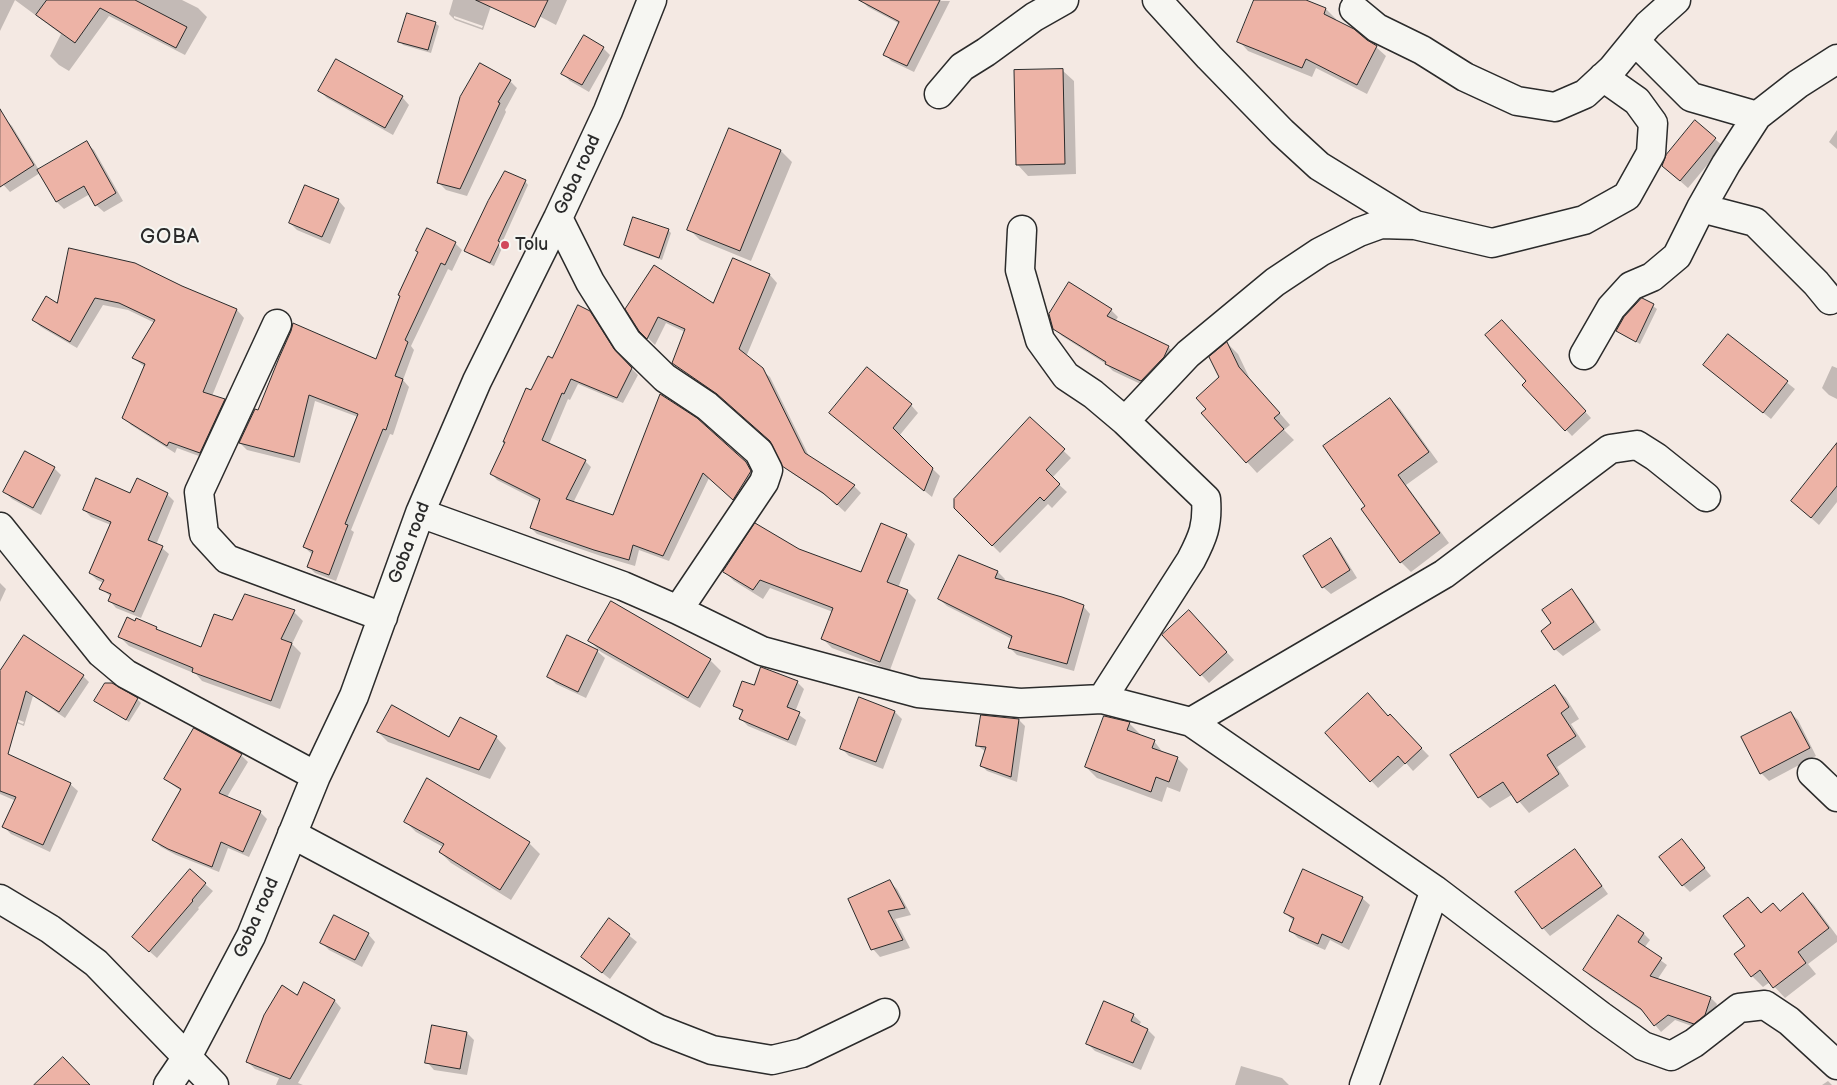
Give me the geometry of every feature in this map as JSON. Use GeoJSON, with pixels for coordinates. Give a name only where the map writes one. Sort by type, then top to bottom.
{"type":"FeatureCollection","features":[{"type":"Feature","properties":{"kind":"street","name":"Goba road"},"geometry":{"type":"LineString","coordinates":[[168,1085],[187,1057],[251,936],[316,776],[354,696],[420,513],[477,381],[558,218],[608,111],[652,0]]}},
{"type":"Feature","properties":{"kind":"street"},"geometry":{"type":"LineString","coordinates":[[940,94],[962,67],[1034,17],[1064,0]]}},
{"type":"Feature","properties":{"kind":"street"},"geometry":{"type":"LineString","coordinates":[[1156,0],[1269,118],[1320,166],[1415,225]]}},
{"type":"Feature","properties":{"kind":"street"},"geometry":{"type":"LineString","coordinates":[[1354,3],[1377,28],[1422,50],[1465,77],[1517,101],[1555,107],[1585,94],[1612,69],[1648,25],[1676,0]]}},
{"type":"Feature","properties":{"kind":"street"},"geometry":{"type":"LineString","coordinates":[[1635,40],[1691,97],[1757,116]]}},
{"type":"Feature","properties":{"kind":"street"},"geometry":{"type":"LineString","coordinates":[[1584,355],[1611,308],[1631,286],[1652,277],[1677,256],[1701,208],[1757,116],[1798,84],[1837,59]]}},
{"type":"Feature","properties":{"kind":"street"},"geometry":{"type":"LineString","coordinates":[[1125,421],[1188,354],[1275,282],[1320,252],[1358,232],[1381,224],[1415,225],[1492,243],[1584,220],[1627,196],[1651,153],[1653,122],[1637,101],[1603,77]]}},
{"type":"Feature","properties":{"kind":"street"},"geometry":{"type":"LineString","coordinates":[[1701,208],[1755,222],[1816,283],[1830,300]]}},
{"type":"Feature","properties":{"kind":"street"},"geometry":{"type":"LineString","coordinates":[[558,218],[590,282],[627,340],[665,378],[707,406],[759,452],[768,470],[764,482],[678,610]]}},
{"type":"Feature","properties":{"kind":"street"},"geometry":{"type":"LineString","coordinates":[[1022,230],[1020,270],[1040,340],[1066,376],[1125,421],[1206,500],[1207,517],[1203,536],[1191,560],[1102,699]]}},
{"type":"Feature","properties":{"kind":"street"},"geometry":{"type":"LineString","coordinates":[[277,324],[199,492],[204,534],[227,559],[383,617]]}},
{"type":"Feature","properties":{"kind":"street"},"geometry":{"type":"LineString","coordinates":[[1191,722],[1444,574],[1610,449],[1637,445],[1656,457],[1706,497]]}},
{"type":"Feature","properties":{"kind":"street"},"geometry":{"type":"LineString","coordinates":[[420,513],[623,586],[678,610],[762,651],[918,693],[1020,703],[1102,699],[1191,722],[1435,890],[1643,1046],[1670,1056],[1694,1043],[1740,1008],[1765,1005],[1789,1021],[1837,1065]]}},
{"type":"Feature","properties":{"kind":"street"},"geometry":{"type":"LineString","coordinates":[[0,527],[101,653],[126,674],[316,776]]}},
{"type":"Feature","properties":{"kind":"street"},"geometry":{"type":"LineString","coordinates":[[1812,772],[1837,797]]}},
{"type":"Feature","properties":{"kind":"street"},"geometry":{"type":"LineString","coordinates":[[292,834],[658,1029],[712,1050],[772,1060],[802,1054],[885,1013]]}},
{"type":"Feature","properties":{"kind":"street"},"geometry":{"type":"LineString","coordinates":[[1364,1085],[1435,890]]}},
{"type":"Feature","properties":{"kind":"street"},"geometry":{"type":"LineString","coordinates":[[0,899],[50,929],[96,963],[214,1085]]}},
{"type":"Feature","properties":{"kind":"building"},"geometry":{"type":"Polygon","coordinates":[[[47,0],[135,0],[187,27],[176,48],[100,8],[75,43],[36,15],[47,0]]]}},
{"type":"Feature","properties":{"kind":"building"},"geometry":{"type":"Polygon","coordinates":[[[476,0],[548,0],[535,27],[476,0]]]}},
{"type":"Feature","properties":{"kind":"building"},"geometry":{"type":"Polygon","coordinates":[[[859,0],[940,0],[907,66],[883,55],[899,22],[859,0]]]}},
{"type":"Feature","properties":{"kind":"building"},"geometry":{"type":"Polygon","coordinates":[[[1254,0],[1306,0],[1326,8],[1324,14],[1354,29],[1377,46],[1357,85],[1306,59],[1302,68],[1237,42],[1254,0]]]}},
{"type":"Feature","properties":{"kind":"building"},"geometry":{"type":"Polygon","coordinates":[[[407,13],[436,22],[428,50],[398,42],[407,13]]]}},
{"type":"Feature","properties":{"kind":"building"},"geometry":{"type":"Polygon","coordinates":[[[584,35],[604,47],[582,85],[561,74],[584,35]]]}},
{"type":"Feature","properties":{"kind":"building"},"geometry":{"type":"Polygon","coordinates":[[[336,59],[403,96],[385,128],[318,91],[336,59]]]}},
{"type":"Feature","properties":{"kind":"building"},"geometry":{"type":"Polygon","coordinates":[[[480,63],[511,80],[498,102],[500,103],[460,189],[437,183],[460,97],[480,63]]]}},
{"type":"Feature","properties":{"kind":"building"},"geometry":{"type":"Polygon","coordinates":[[[1063,69],[1065,164],[1016,165],[1014,70],[1063,69]]]}},
{"type":"Feature","properties":{"kind":"building"},"geometry":{"type":"Polygon","coordinates":[[[0,109],[34,165],[0,187],[0,109]]]}},
{"type":"Feature","properties":{"kind":"building"},"geometry":{"type":"Polygon","coordinates":[[[1695,120],[1716,138],[1680,181],[1662,166],[1666,155],[1695,120]]]}},
{"type":"Feature","properties":{"kind":"building"},"geometry":{"type":"Polygon","coordinates":[[[729,128],[781,150],[740,251],[687,230],[729,128]]]}},
{"type":"Feature","properties":{"kind":"building"},"geometry":{"type":"Polygon","coordinates":[[[87,141],[116,193],[95,206],[84,186],[56,202],[37,170],[87,141]]]}},
{"type":"Feature","properties":{"kind":"building"},"geometry":{"type":"Polygon","coordinates":[[[505,171],[526,180],[490,263],[464,251],[505,171]]]}},
{"type":"Feature","properties":{"kind":"building"},"geometry":{"type":"Polygon","coordinates":[[[305,185],[339,199],[322,237],[289,223],[305,185]]]}},
{"type":"Feature","properties":{"kind":"building"},"geometry":{"type":"Polygon","coordinates":[[[633,217],[669,229],[659,258],[624,245],[633,217]]]}},
{"type":"Feature","properties":{"kind":"building"},"geometry":{"type":"Polygon","coordinates":[[[427,228],[456,242],[445,265],[441,263],[405,340],[408,342],[395,376],[403,379],[386,430],[383,429],[345,524],[348,525],[329,575],[307,567],[313,551],[303,547],[358,414],[309,395],[294,457],[239,443],[255,409],[258,410],[293,323],[376,359],[400,296],[398,295],[427,228]]]}},
{"type":"Feature","properties":{"kind":"building"},"geometry":{"type":"Polygon","coordinates":[[[69,248],[135,263],[182,286],[237,309],[203,392],[225,399],[200,453],[169,442],[167,446],[122,418],[145,364],[132,358],[155,320],[119,303],[95,298],[70,342],[32,320],[46,296],[57,303],[69,248]]]}},
{"type":"Feature","properties":{"kind":"building"},"geometry":{"type":"Polygon","coordinates":[[[733,258],[770,274],[739,349],[763,368],[805,453],[855,485],[837,505],[823,493],[782,466],[770,441],[717,394],[672,363],[685,329],[658,317],[647,339],[639,331],[625,309],[654,265],[713,303],[733,258]]]}},
{"type":"Feature","properties":{"kind":"building"},"geometry":{"type":"Polygon","coordinates":[[[1069,282],[1112,309],[1107,316],[1169,346],[1164,357],[1141,381],[1105,364],[1106,362],[1053,329],[1049,314],[1069,282]]]}},
{"type":"Feature","properties":{"kind":"building"},"geometry":{"type":"Polygon","coordinates":[[[1642,298],[1654,304],[1636,342],[1616,331],[1624,317],[1642,298]]]}},
{"type":"Feature","properties":{"kind":"building"},"geometry":{"type":"Polygon","coordinates":[[[578,305],[590,311],[614,349],[632,368],[617,398],[571,379],[564,394],[562,393],[542,440],[586,460],[566,499],[613,515],[660,394],[697,418],[746,462],[751,471],[733,500],[703,473],[663,556],[633,545],[629,560],[530,528],[540,499],[490,474],[526,388],[531,390],[548,356],[552,358],[578,305]]]}},
{"type":"Feature","properties":{"kind":"building"},"geometry":{"type":"Polygon","coordinates":[[[1502,320],[1586,411],[1565,431],[1522,385],[1526,381],[1485,335],[1502,320]]]}},
{"type":"Feature","properties":{"kind":"building"},"geometry":{"type":"Polygon","coordinates":[[[1728,334],[1788,381],[1763,413],[1703,365],[1728,334]]]}},
{"type":"Feature","properties":{"kind":"building"},"geometry":{"type":"Polygon","coordinates":[[[1227,342],[1239,367],[1280,413],[1274,418],[1284,429],[1246,463],[1201,413],[1206,409],[1196,398],[1219,377],[1209,357],[1227,342]]]}},
{"type":"Feature","properties":{"kind":"building"},"geometry":{"type":"Polygon","coordinates":[[[867,367],[912,404],[893,428],[933,468],[924,491],[829,413],[867,367]]]}},
{"type":"Feature","properties":{"kind":"building"},"geometry":{"type":"Polygon","coordinates":[[[1390,398],[1429,452],[1398,475],[1440,533],[1400,563],[1361,509],[1365,506],[1323,446],[1390,398]]]}},
{"type":"Feature","properties":{"kind":"building"},"geometry":{"type":"Polygon","coordinates":[[[1030,417],[1065,449],[1046,470],[1060,484],[1044,501],[1040,497],[992,546],[954,508],[954,499],[1030,417]]]}},
{"type":"Feature","properties":{"kind":"building"},"geometry":{"type":"Polygon","coordinates":[[[1837,443],[1837,486],[1811,518],[1791,501],[1837,443]]]}},
{"type":"Feature","properties":{"kind":"building"},"geometry":{"type":"Polygon","coordinates":[[[25,451],[55,467],[33,508],[3,492],[25,451]]]}},
{"type":"Feature","properties":{"kind":"building"},"geometry":{"type":"Polygon","coordinates":[[[96,478],[130,493],[137,478],[168,493],[148,540],[163,546],[134,612],[108,601],[111,594],[99,589],[104,580],[89,573],[111,522],[83,510],[96,478]]]}},
{"type":"Feature","properties":{"kind":"building"},"geometry":{"type":"Polygon","coordinates":[[[755,523],[799,549],[861,572],[881,523],[907,534],[887,582],[908,590],[880,662],[821,639],[833,608],[760,580],[753,590],[723,572],[755,523]]]}},
{"type":"Feature","properties":{"kind":"building"},"geometry":{"type":"Polygon","coordinates":[[[1331,538],[1350,570],[1322,588],[1303,556],[1331,538]]]}},
{"type":"Feature","properties":{"kind":"building"},"geometry":{"type":"Polygon","coordinates":[[[959,555],[998,571],[995,578],[1084,605],[1067,664],[1008,648],[1012,636],[938,599],[959,555]]]}},
{"type":"Feature","properties":{"kind":"building"},"geometry":{"type":"Polygon","coordinates":[[[1572,589],[1594,622],[1554,650],[1541,631],[1551,623],[1542,610],[1572,589]]]}},
{"type":"Feature","properties":{"kind":"building"},"geometry":{"type":"Polygon","coordinates":[[[245,594],[295,610],[281,639],[292,643],[271,701],[192,672],[193,668],[118,637],[127,617],[135,621],[136,618],[157,627],[156,629],[201,647],[214,614],[232,620],[245,594]]]}},
{"type":"Feature","properties":{"kind":"building"},"geometry":{"type":"Polygon","coordinates":[[[611,601],[711,659],[688,698],[588,641],[611,601]]]}},
{"type":"Feature","properties":{"kind":"building"},"geometry":{"type":"Polygon","coordinates":[[[1189,610],[1227,652],[1200,676],[1162,635],[1189,610]]]}},
{"type":"Feature","properties":{"kind":"building"},"geometry":{"type":"Polygon","coordinates":[[[24,635],[84,675],[59,712],[26,691],[8,754],[71,783],[43,845],[2,827],[16,797],[0,791],[0,671],[24,635]]]}},
{"type":"Feature","properties":{"kind":"building"},"geometry":{"type":"Polygon","coordinates":[[[567,635],[598,650],[578,692],[547,677],[567,635]]]}},
{"type":"Feature","properties":{"kind":"building"},"geometry":{"type":"Polygon","coordinates":[[[761,667],[798,681],[787,707],[800,712],[788,740],[739,719],[743,710],[733,706],[742,681],[754,685],[761,667]]]}},
{"type":"Feature","properties":{"kind":"building"},"geometry":{"type":"Polygon","coordinates":[[[105,683],[112,683],[138,698],[126,720],[94,701],[105,683]]]}},
{"type":"Feature","properties":{"kind":"building"},"geometry":{"type":"Polygon","coordinates":[[[1555,685],[1569,707],[1561,713],[1576,736],[1547,755],[1559,774],[1517,803],[1503,782],[1478,798],[1450,755],[1555,685]]]}},
{"type":"Feature","properties":{"kind":"building"},"geometry":{"type":"Polygon","coordinates":[[[1368,693],[1388,716],[1390,714],[1422,748],[1405,764],[1398,756],[1370,782],[1325,733],[1368,693]]]}},
{"type":"Feature","properties":{"kind":"building"},"geometry":{"type":"Polygon","coordinates":[[[859,697],[895,711],[876,762],[840,749],[859,697]]]}},
{"type":"Feature","properties":{"kind":"building"},"geometry":{"type":"Polygon","coordinates":[[[392,705],[449,737],[460,717],[497,736],[479,770],[377,732],[392,705]]]}},
{"type":"Feature","properties":{"kind":"building"},"geometry":{"type":"Polygon","coordinates":[[[1791,712],[1810,748],[1760,774],[1741,737],[1791,712]]]}},
{"type":"Feature","properties":{"kind":"building"},"geometry":{"type":"Polygon","coordinates":[[[981,715],[1019,719],[1011,777],[980,766],[986,747],[976,746],[981,715]]]}},
{"type":"Feature","properties":{"kind":"building"},"geometry":{"type":"Polygon","coordinates":[[[1104,716],[1130,722],[1127,730],[1155,740],[1152,748],[1178,757],[1169,782],[1156,777],[1151,792],[1085,767],[1104,716]]]}},
{"type":"Feature","properties":{"kind":"building"},"geometry":{"type":"Polygon","coordinates":[[[194,728],[242,754],[219,793],[261,811],[243,852],[221,842],[212,867],[168,849],[152,840],[181,789],[164,779],[194,728]]]}},
{"type":"Feature","properties":{"kind":"building"},"geometry":{"type":"Polygon","coordinates":[[[427,778],[530,842],[500,890],[439,852],[444,844],[404,822],[427,778]]]}},
{"type":"Feature","properties":{"kind":"building"},"geometry":{"type":"Polygon","coordinates":[[[1682,839],[1705,868],[1682,886],[1659,857],[1682,839]]]}},
{"type":"Feature","properties":{"kind":"building"},"geometry":{"type":"Polygon","coordinates":[[[1575,849],[1602,886],[1542,929],[1515,892],[1575,849]]]}},
{"type":"Feature","properties":{"kind":"building"},"geometry":{"type":"Polygon","coordinates":[[[190,869],[206,883],[149,952],[132,937],[190,869]]]}},
{"type":"Feature","properties":{"kind":"building"},"geometry":{"type":"Polygon","coordinates":[[[1303,869],[1363,897],[1342,943],[1322,934],[1318,944],[1289,931],[1294,918],[1284,913],[1303,869]]]}},
{"type":"Feature","properties":{"kind":"building"},"geometry":{"type":"Polygon","coordinates":[[[890,880],[905,908],[888,911],[903,940],[871,950],[848,899],[890,880]]]}},
{"type":"Feature","properties":{"kind":"building"},"geometry":{"type":"Polygon","coordinates":[[[1803,893],[1829,928],[1798,952],[1806,963],[1773,988],[1760,970],[1751,977],[1734,954],[1745,946],[1723,916],[1748,897],[1761,913],[1773,903],[1780,911],[1803,893]]]}},
{"type":"Feature","properties":{"kind":"building"},"geometry":{"type":"Polygon","coordinates":[[[334,915],[369,933],[355,960],[320,943],[334,915]]]}},
{"type":"Feature","properties":{"kind":"building"},"geometry":{"type":"Polygon","coordinates":[[[1618,915],[1644,933],[1638,942],[1662,958],[1650,976],[1711,997],[1705,1015],[1694,1024],[1668,1015],[1654,1026],[1641,1009],[1583,970],[1618,915]]]}},
{"type":"Feature","properties":{"kind":"building"},"geometry":{"type":"Polygon","coordinates":[[[609,918],[630,934],[602,973],[581,957],[609,918]]]}},
{"type":"Feature","properties":{"kind":"building"},"geometry":{"type":"Polygon","coordinates":[[[304,982],[335,1000],[290,1079],[246,1062],[264,1015],[282,985],[297,995],[304,982]]]}},
{"type":"Feature","properties":{"kind":"building"},"geometry":{"type":"Polygon","coordinates":[[[1104,1001],[1134,1014],[1131,1021],[1148,1029],[1133,1063],[1086,1044],[1104,1001]]]}},
{"type":"Feature","properties":{"kind":"building"},"geometry":{"type":"Polygon","coordinates":[[[432,1025],[467,1032],[460,1069],[425,1063],[432,1025]]]}},
{"type":"Feature","properties":{"kind":"building"},"geometry":{"type":"Polygon","coordinates":[[[63,1057],[90,1085],[34,1085],[63,1057]]]}},
{"type":"Feature","properties":{"kind":"place","name":"Tolu"},"geometry":{"type":"Point","coordinates":[505,245]}},
{"type":"Feature","properties":{"kind":"district","name":"GOBA"},"geometry":{"type":"Point","coordinates":[170,238]}}]}
